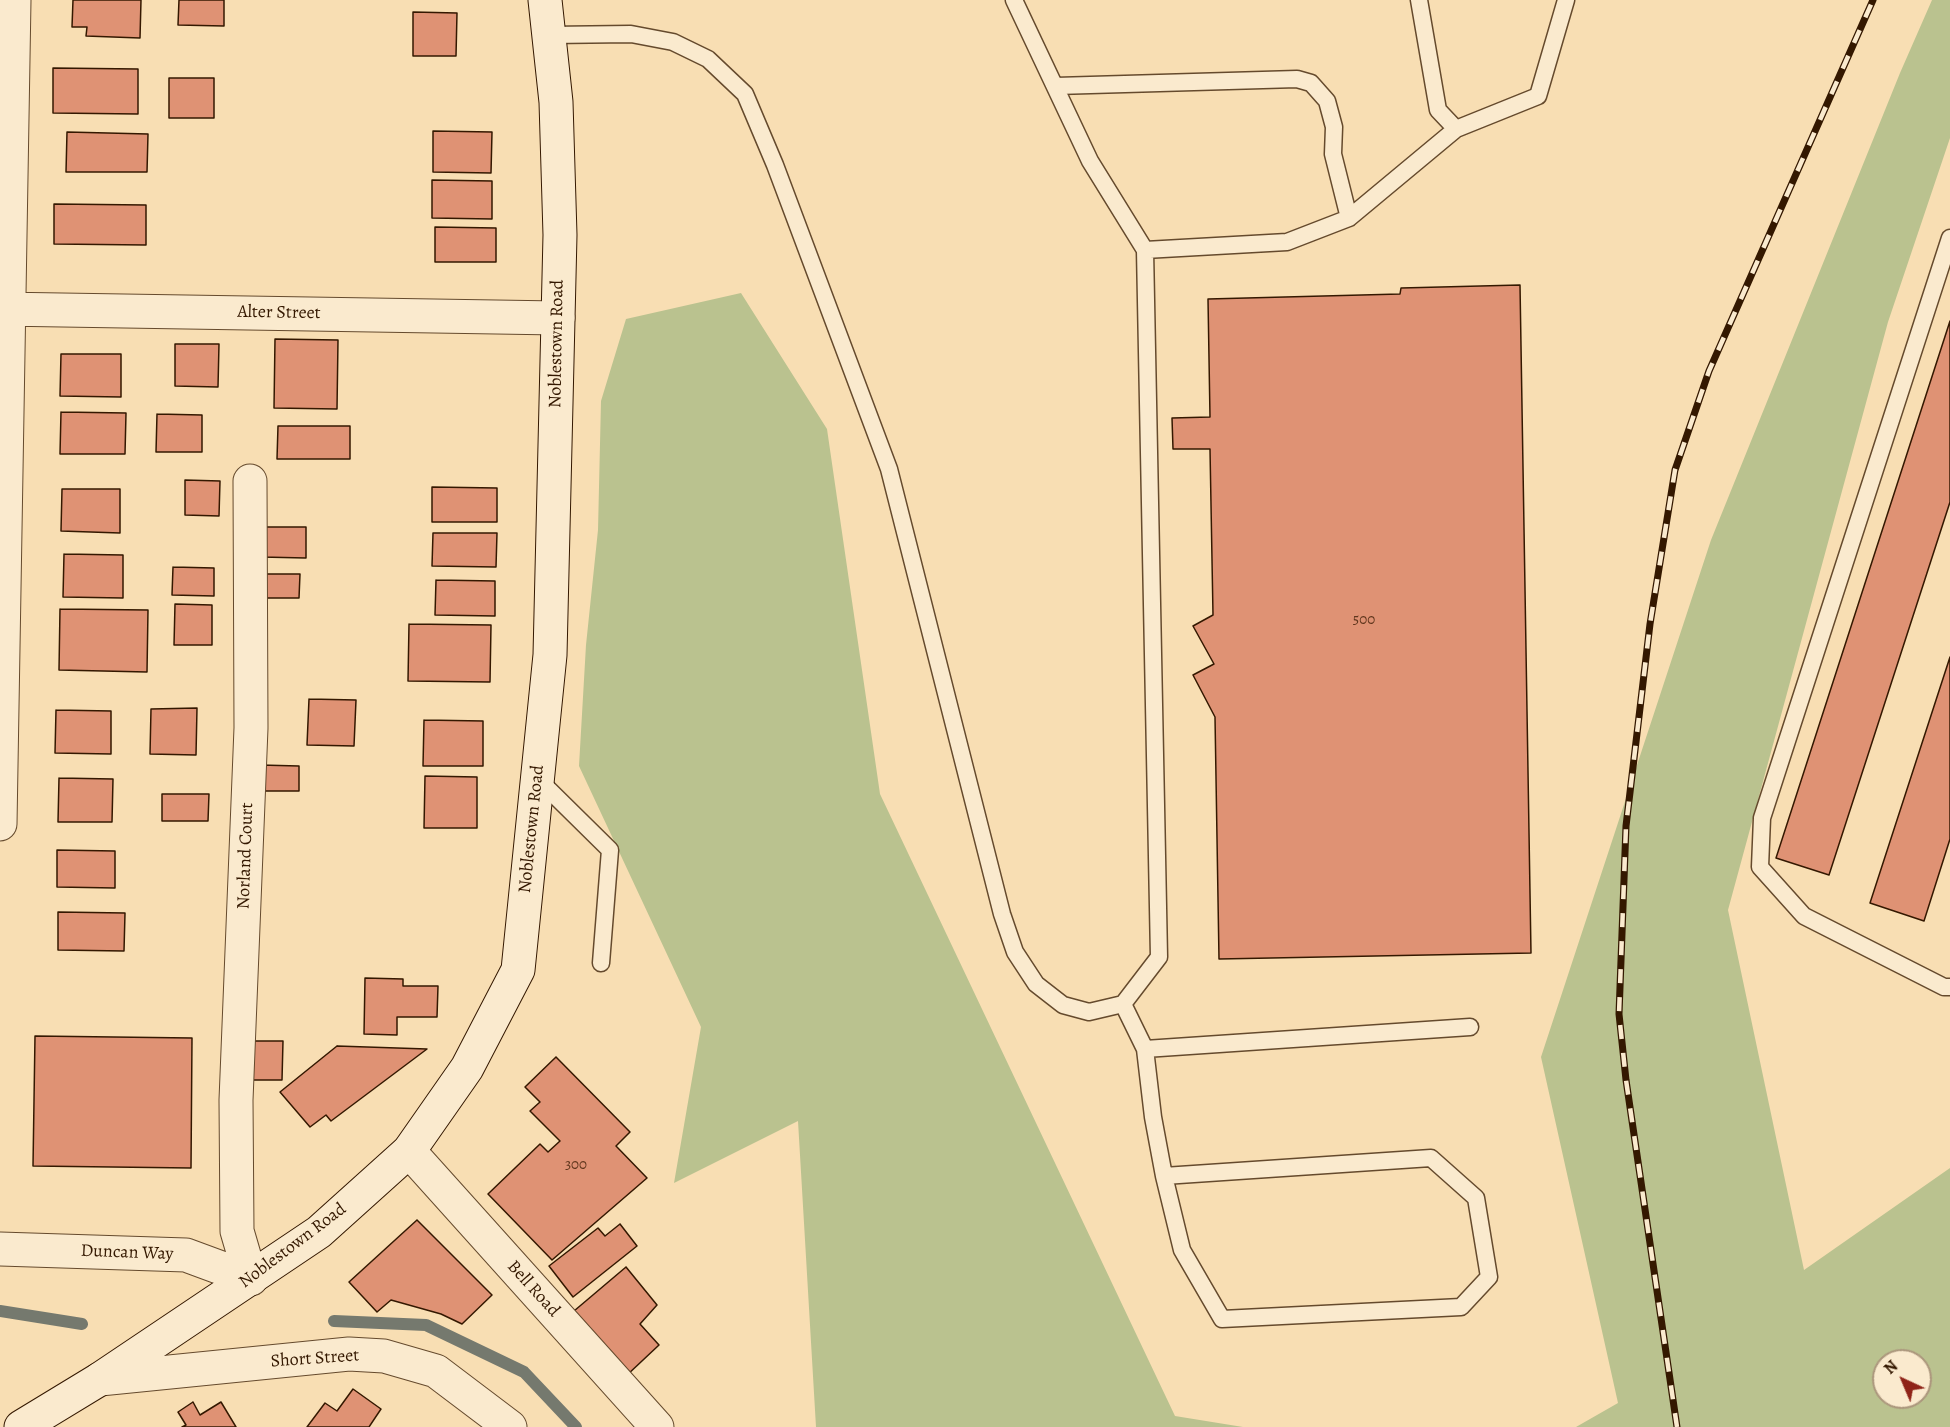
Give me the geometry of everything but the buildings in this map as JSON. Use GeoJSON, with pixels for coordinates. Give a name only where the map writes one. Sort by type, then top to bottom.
{"type":"FeatureCollection","features":[{"type":"Feature","properties":{"kind":"street"},"geometry":{"type":"LineString","coordinates":[[0,824],[5,309],[14,0]]}},
{"type":"Feature","properties":{"kind":"street","name":"Noblestown Road"},"geometry":{"type":"LineString","coordinates":[[21,1427],[100,1379],[319,1232],[409,1151],[467,1068],[518,970],[550,655],[559,172],[550,35],[545,0]]}},
{"type":"Feature","properties":{"kind":"street","name":"Alter Street"},"geometry":{"type":"LineString","coordinates":[[5,309],[558,318]]}},
{"type":"Feature","properties":{"kind":"street","name":"Norland Court"},"geometry":{"type":"LineString","coordinates":[[250,481],[251,728],[236,1100],[237,1231],[251,1279]]}},
{"type":"Feature","properties":{"kind":"street","name":"Bell Road"},"geometry":{"type":"LineString","coordinates":[[409,1151],[657,1427]]}},
{"type":"Feature","properties":{"kind":"street","name":"Duncan Way"},"geometry":{"type":"LineString","coordinates":[[0,1249],[186,1255],[251,1279]]}},
{"type":"Feature","properties":{"kind":"street","name":"Short Street"},"geometry":{"type":"LineString","coordinates":[[100,1379],[349,1354],[384,1356],[436,1371],[510,1427]]}},
{"type":"Feature","properties":{"kind":"lane"},"geometry":{"type":"LineString","coordinates":[[550,35],[631,34],[673,42],[708,60],[745,94],[776,165],[890,469],[1002,914],[1015,952],[1036,984],[1063,1005],[1089,1012],[1124,1004],[1159,957],[1145,250],[1090,161],[1014,0]]}},
{"type":"Feature","properties":{"kind":"lane"},"geometry":{"type":"LineString","coordinates":[[1419,0],[1438,110],[1456,129]]}},
{"type":"Feature","properties":{"kind":"lane"},"geometry":{"type":"LineString","coordinates":[[1145,250],[1287,242],[1349,218],[1456,129],[1538,96],[1566,0]]}},
{"type":"Feature","properties":{"kind":"lane"},"geometry":{"type":"LineString","coordinates":[[1056,86],[1297,79],[1311,82],[1327,101],[1335,127],[1333,154],[1349,218]]}},
{"type":"Feature","properties":{"kind":"lane"},"geometry":{"type":"LineString","coordinates":[[1950,238],[1762,818],[1760,867],[1804,916],[1944,987],[1950,987]]}},
{"type":"Feature","properties":{"kind":"lane"},"geometry":{"type":"LineString","coordinates":[[537,778],[610,850],[601,963]]}},
{"type":"Feature","properties":{"kind":"lane"},"geometry":{"type":"LineString","coordinates":[[1124,1004],[1145,1049],[1153,1117],[1164,1176],[1182,1250],[1222,1319],[1461,1307],[1489,1277],[1476,1198],[1431,1158],[1164,1176]]}},
{"type":"Feature","properties":{"kind":"lane"},"geometry":{"type":"LineString","coordinates":[[1145,1049],[1470,1027]]}},
{"type":"Feature","properties":{"kind":"green space"},"geometry":{"type":"Polygon","coordinates":[[[1932,0],[1950,0],[1950,138],[1888,322],[1728,910],[1804,1270],[1950,1168],[1950,1427],[1576,1427],[1618,1403],[1541,1057],[1711,540],[1900,73],[1932,0]]]}},
{"type":"Feature","properties":{"kind":"green space"},"geometry":{"type":"Polygon","coordinates":[[[741,293],[827,429],[880,794],[1175,1416],[1243,1427],[816,1427],[798,1121],[674,1183],[701,1027],[579,766],[586,645],[598,530],[601,401],[626,319],[741,293]]]}},
{"type":"Feature","properties":{"kind":"waterway"},"geometry":{"type":"LineString","coordinates":[[0,1311],[82,1324]]}},
{"type":"Feature","properties":{"kind":"waterway"},"geometry":{"type":"LineString","coordinates":[[334,1321],[426,1325],[524,1372],[576,1427]]}},
{"type":"Feature","properties":{"kind":"railway"},"geometry":{"type":"LineString","coordinates":[[1677,1427],[1626,1080],[1619,1014],[1626,826],[1650,624],[1675,470],[1709,371],[1873,0]]}}]}
